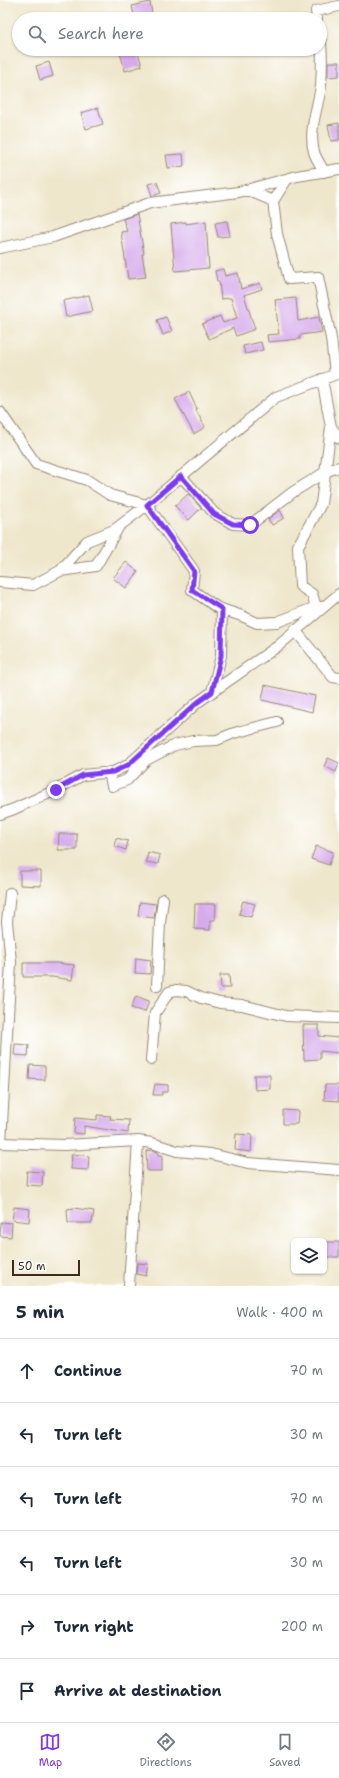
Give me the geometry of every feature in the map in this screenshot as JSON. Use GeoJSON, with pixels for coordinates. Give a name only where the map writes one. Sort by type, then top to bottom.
{"type":"FeatureCollection","features":[{"type":"Feature","properties":{"kind":"street"},"geometry":{"type":"LineString","coordinates":[[316,12],[339,6]]}},
{"type":"Feature","properties":{"kind":"street"},"geometry":{"type":"LineString","coordinates":[[322,56],[321,86],[313,133],[314,152],[324,172]]}},
{"type":"Feature","properties":{"kind":"street"},"geometry":{"type":"LineString","coordinates":[[0,248],[54,238],[150,203],[247,190],[287,179],[339,169]]}},
{"type":"Feature","properties":{"kind":"street"},"geometry":{"type":"LineString","coordinates":[[60,571],[87,541],[114,530],[147,505],[276,397],[337,373],[318,277],[289,279],[277,234],[273,201],[287,179]]}},
{"type":"Feature","properties":{"kind":"street"},"geometry":{"type":"LineString","coordinates":[[247,190],[273,201]]}},
{"type":"Feature","properties":{"kind":"street"},"geometry":{"type":"LineString","coordinates":[[319,607],[312,594],[300,586],[298,546],[321,504],[331,427],[322,379]]}},
{"type":"Feature","properties":{"kind":"street"},"geometry":{"type":"LineString","coordinates":[[0,412],[36,464],[87,480],[110,495],[147,505],[194,571],[192,590],[222,609],[257,623],[277,622],[319,607]]}},
{"type":"Feature","properties":{"kind":"street"},"geometry":{"type":"LineString","coordinates":[[331,427],[339,438]]}},
{"type":"Feature","properties":{"kind":"street"},"geometry":{"type":"LineString","coordinates":[[181,476],[214,514],[233,524],[250,525],[294,492],[325,473],[339,467]]}},
{"type":"Feature","properties":{"kind":"street"},"geometry":{"type":"LineString","coordinates":[[0,582],[33,585],[60,571],[96,566],[119,526]]}},
{"type":"Feature","properties":{"kind":"street"},"geometry":{"type":"LineString","coordinates":[[0,814],[56,790],[83,775],[120,770],[128,765],[198,702],[278,646],[319,607],[339,594]]}},
{"type":"Feature","properties":{"kind":"street"},"geometry":{"type":"LineString","coordinates":[[212,692],[221,656],[222,609]]}},
{"type":"Feature","properties":{"kind":"street"},"geometry":{"type":"LineString","coordinates":[[295,630],[333,677],[339,678]]}},
{"type":"Feature","properties":{"kind":"street"},"geometry":{"type":"LineString","coordinates":[[109,772],[112,786],[127,780],[146,760],[175,745],[193,741],[217,740],[234,733],[277,722]]}},
{"type":"Feature","properties":{"kind":"street"},"geometry":{"type":"LineString","coordinates":[[10,893],[7,922],[11,962],[0,1143],[64,1144],[138,1141],[152,1143],[177,1151],[211,1154],[248,1163],[339,1170]]}},
{"type":"Feature","properties":{"kind":"street"},"geometry":{"type":"LineString","coordinates":[[158,1008],[157,986],[160,923],[163,899]]}},
{"type":"Feature","properties":{"kind":"street"},"geometry":{"type":"LineString","coordinates":[[157,986],[173,991],[186,991],[201,998],[220,1003],[242,1005],[286,1016],[339,1018]]}},
{"type":"Feature","properties":{"kind":"street"},"geometry":{"type":"LineString","coordinates":[[151,1060],[155,1013],[169,992],[173,991]]}},
{"type":"Feature","properties":{"kind":"street"},"geometry":{"type":"LineString","coordinates":[[129,1286],[138,1141]]}},
{"type":"Feature","properties":{"kind":"building"},"geometry":{"type":"Polygon","coordinates":[[[150,2],[152,12],[133,12],[132,6],[150,2]]]}},
{"type":"Feature","properties":{"kind":"building"},"geometry":{"type":"Polygon","coordinates":[[[121,56],[139,56],[142,66],[125,71],[121,56]]]}},
{"type":"Feature","properties":{"kind":"building"},"geometry":{"type":"Polygon","coordinates":[[[49,62],[53,76],[40,80],[36,66],[49,62]]]}},
{"type":"Feature","properties":{"kind":"building"},"geometry":{"type":"Polygon","coordinates":[[[328,62],[339,62],[339,76],[328,77],[328,62]]]}},
{"type":"Feature","properties":{"kind":"building"},"geometry":{"type":"Polygon","coordinates":[[[98,108],[103,124],[86,129],[81,113],[98,108]]]}},
{"type":"Feature","properties":{"kind":"building"},"geometry":{"type":"Polygon","coordinates":[[[339,123],[339,140],[331,141],[328,125],[339,123]]]}},
{"type":"Feature","properties":{"kind":"building"},"geometry":{"type":"Polygon","coordinates":[[[183,154],[184,166],[168,168],[166,155],[183,154]]]}},
{"type":"Feature","properties":{"kind":"building"},"geometry":{"type":"Polygon","coordinates":[[[157,182],[161,193],[152,196],[148,184],[157,182]]]}},
{"type":"Feature","properties":{"kind":"building"},"geometry":{"type":"Polygon","coordinates":[[[137,214],[144,254],[142,254],[146,277],[128,279],[121,232],[127,231],[123,219],[137,214]]]}},
{"type":"Feature","properties":{"kind":"building"},"geometry":{"type":"Polygon","coordinates":[[[206,221],[209,268],[175,271],[171,224],[186,222],[186,224],[206,221]]]}},
{"type":"Feature","properties":{"kind":"building"},"geometry":{"type":"Polygon","coordinates":[[[227,221],[230,236],[218,237],[215,223],[227,221]]]}},
{"type":"Feature","properties":{"kind":"building"},"geometry":{"type":"Polygon","coordinates":[[[223,269],[225,276],[238,273],[241,289],[260,283],[262,289],[244,295],[255,329],[236,336],[233,328],[209,339],[202,324],[220,316],[223,323],[237,318],[231,298],[221,299],[219,281],[217,281],[215,271],[223,269]]]}},
{"type":"Feature","properties":{"kind":"building"},"geometry":{"type":"Polygon","coordinates":[[[89,295],[93,311],[66,317],[63,301],[89,295]]]}},
{"type":"Feature","properties":{"kind":"building"},"geometry":{"type":"Polygon","coordinates":[[[296,298],[298,321],[319,317],[322,332],[300,335],[300,339],[268,342],[267,335],[279,334],[275,300],[296,298]]]}},
{"type":"Feature","properties":{"kind":"building"},"geometry":{"type":"Polygon","coordinates":[[[166,317],[172,331],[163,335],[157,320],[166,317]]]}},
{"type":"Feature","properties":{"kind":"building"},"geometry":{"type":"Polygon","coordinates":[[[261,342],[263,350],[245,354],[243,346],[261,342]]]}},
{"type":"Feature","properties":{"kind":"building"},"geometry":{"type":"Polygon","coordinates":[[[189,392],[205,427],[194,434],[175,399],[189,392]]]}},
{"type":"Feature","properties":{"kind":"building"},"geometry":{"type":"Polygon","coordinates":[[[188,494],[201,508],[189,520],[175,506],[188,494]]]}},
{"type":"Feature","properties":{"kind":"building"},"geometry":{"type":"Polygon","coordinates":[[[280,510],[284,518],[272,525],[268,519],[280,510]]]}},
{"type":"Feature","properties":{"kind":"building"},"geometry":{"type":"Polygon","coordinates":[[[126,562],[138,572],[126,588],[113,578],[126,562]]]}},
{"type":"Feature","properties":{"kind":"building"},"geometry":{"type":"Polygon","coordinates":[[[265,685],[315,696],[312,712],[262,700],[265,685]]]}},
{"type":"Feature","properties":{"kind":"building"},"geometry":{"type":"Polygon","coordinates":[[[328,758],[339,763],[336,772],[324,766],[328,758]]]}},
{"type":"Feature","properties":{"kind":"building"},"geometry":{"type":"Polygon","coordinates":[[[59,834],[77,834],[77,850],[58,850],[59,834]]]}},
{"type":"Feature","properties":{"kind":"building"},"geometry":{"type":"Polygon","coordinates":[[[116,838],[128,841],[126,850],[114,846],[116,838]]]}},
{"type":"Feature","properties":{"kind":"building"},"geometry":{"type":"Polygon","coordinates":[[[316,846],[333,852],[329,865],[311,859],[316,846]]]}},
{"type":"Feature","properties":{"kind":"building"},"geometry":{"type":"Polygon","coordinates":[[[148,852],[160,855],[158,864],[146,862],[148,852]]]}},
{"type":"Feature","properties":{"kind":"building"},"geometry":{"type":"Polygon","coordinates":[[[20,871],[41,871],[41,886],[20,885],[20,871]]]}},
{"type":"Feature","properties":{"kind":"building"},"geometry":{"type":"Polygon","coordinates":[[[243,901],[255,904],[251,917],[239,914],[243,901]]]}},
{"type":"Feature","properties":{"kind":"building"},"geometry":{"type":"Polygon","coordinates":[[[140,902],[156,904],[154,918],[138,916],[140,902]]]}},
{"type":"Feature","properties":{"kind":"building"},"geometry":{"type":"Polygon","coordinates":[[[195,904],[216,904],[215,920],[210,920],[210,930],[194,929],[195,904]]]}},
{"type":"Feature","properties":{"kind":"building"},"geometry":{"type":"Polygon","coordinates":[[[136,958],[151,960],[150,974],[135,973],[136,958]]]}},
{"type":"Feature","properties":{"kind":"building"},"geometry":{"type":"Polygon","coordinates":[[[23,963],[56,963],[74,965],[72,980],[52,977],[23,977],[23,963]]]}},
{"type":"Feature","properties":{"kind":"building"},"geometry":{"type":"Polygon","coordinates":[[[220,975],[229,975],[230,988],[221,988],[220,975]]]}},
{"type":"Feature","properties":{"kind":"building"},"geometry":{"type":"Polygon","coordinates":[[[136,996],[149,1001],[145,1012],[131,1008],[136,996]]]}},
{"type":"Feature","properties":{"kind":"building"},"geometry":{"type":"Polygon","coordinates":[[[303,1025],[319,1025],[319,1036],[339,1038],[339,1053],[320,1051],[320,1059],[304,1060],[303,1025]]]}},
{"type":"Feature","properties":{"kind":"building"},"geometry":{"type":"Polygon","coordinates":[[[15,1044],[29,1045],[28,1056],[14,1055],[15,1044]]]}},
{"type":"Feature","properties":{"kind":"building"},"geometry":{"type":"Polygon","coordinates":[[[30,1065],[45,1066],[45,1080],[29,1079],[30,1065]]]}},
{"type":"Feature","properties":{"kind":"building"},"geometry":{"type":"Polygon","coordinates":[[[254,1075],[270,1075],[270,1089],[255,1090],[254,1075]]]}},
{"type":"Feature","properties":{"kind":"building"},"geometry":{"type":"Polygon","coordinates":[[[155,1084],[168,1085],[168,1092],[162,1092],[162,1095],[153,1095],[155,1084]]]}},
{"type":"Feature","properties":{"kind":"building"},"geometry":{"type":"Polygon","coordinates":[[[325,1085],[339,1085],[339,1101],[324,1100],[325,1085]]]}},
{"type":"Feature","properties":{"kind":"building"},"geometry":{"type":"Polygon","coordinates":[[[283,1110],[298,1111],[297,1124],[283,1124],[283,1110]]]}},
{"type":"Feature","properties":{"kind":"building"},"geometry":{"type":"Polygon","coordinates":[[[97,1115],[111,1116],[110,1119],[129,1120],[128,1133],[84,1126],[84,1134],[74,1133],[75,1118],[97,1120],[97,1115]]]}},
{"type":"Feature","properties":{"kind":"building"},"geometry":{"type":"Polygon","coordinates":[[[236,1134],[252,1135],[251,1152],[235,1150],[236,1134]]]}},
{"type":"Feature","properties":{"kind":"building"},"geometry":{"type":"Polygon","coordinates":[[[153,1150],[158,1152],[158,1155],[162,1155],[162,1171],[147,1171],[146,1151],[153,1150]]]}},
{"type":"Feature","properties":{"kind":"building"},"geometry":{"type":"Polygon","coordinates":[[[72,1154],[89,1156],[88,1170],[71,1169],[72,1154]]]}},
{"type":"Feature","properties":{"kind":"building"},"geometry":{"type":"Polygon","coordinates":[[[27,1171],[43,1172],[42,1186],[26,1185],[27,1171]]]}},
{"type":"Feature","properties":{"kind":"building"},"geometry":{"type":"Polygon","coordinates":[[[14,1207],[30,1209],[29,1222],[12,1220],[14,1207]]]}},
{"type":"Feature","properties":{"kind":"building"},"geometry":{"type":"Polygon","coordinates":[[[74,1208],[94,1211],[92,1223],[68,1223],[67,1209],[74,1208]]]}},
{"type":"Feature","properties":{"kind":"building"},"geometry":{"type":"Polygon","coordinates":[[[1,1222],[12,1223],[11,1237],[0,1236],[1,1222]]]}},
{"type":"Feature","properties":{"kind":"building"},"geometry":{"type":"Polygon","coordinates":[[[327,1242],[339,1242],[339,1257],[327,1257],[327,1242]]]}},
{"type":"Feature","properties":{"kind":"building"},"geometry":{"type":"Polygon","coordinates":[[[137,1263],[148,1264],[146,1276],[136,1274],[137,1263]]]}},
{"type":"Feature","properties":{"kind":"route"},"geometry":{"type":"LineString","coordinates":[[56,790],[83,775],[113,772],[128,765],[198,702],[212,692],[221,656],[222,609],[218,608],[192,590],[194,571],[147,505],[181,476],[214,514],[233,524],[250,525]]}}]}
